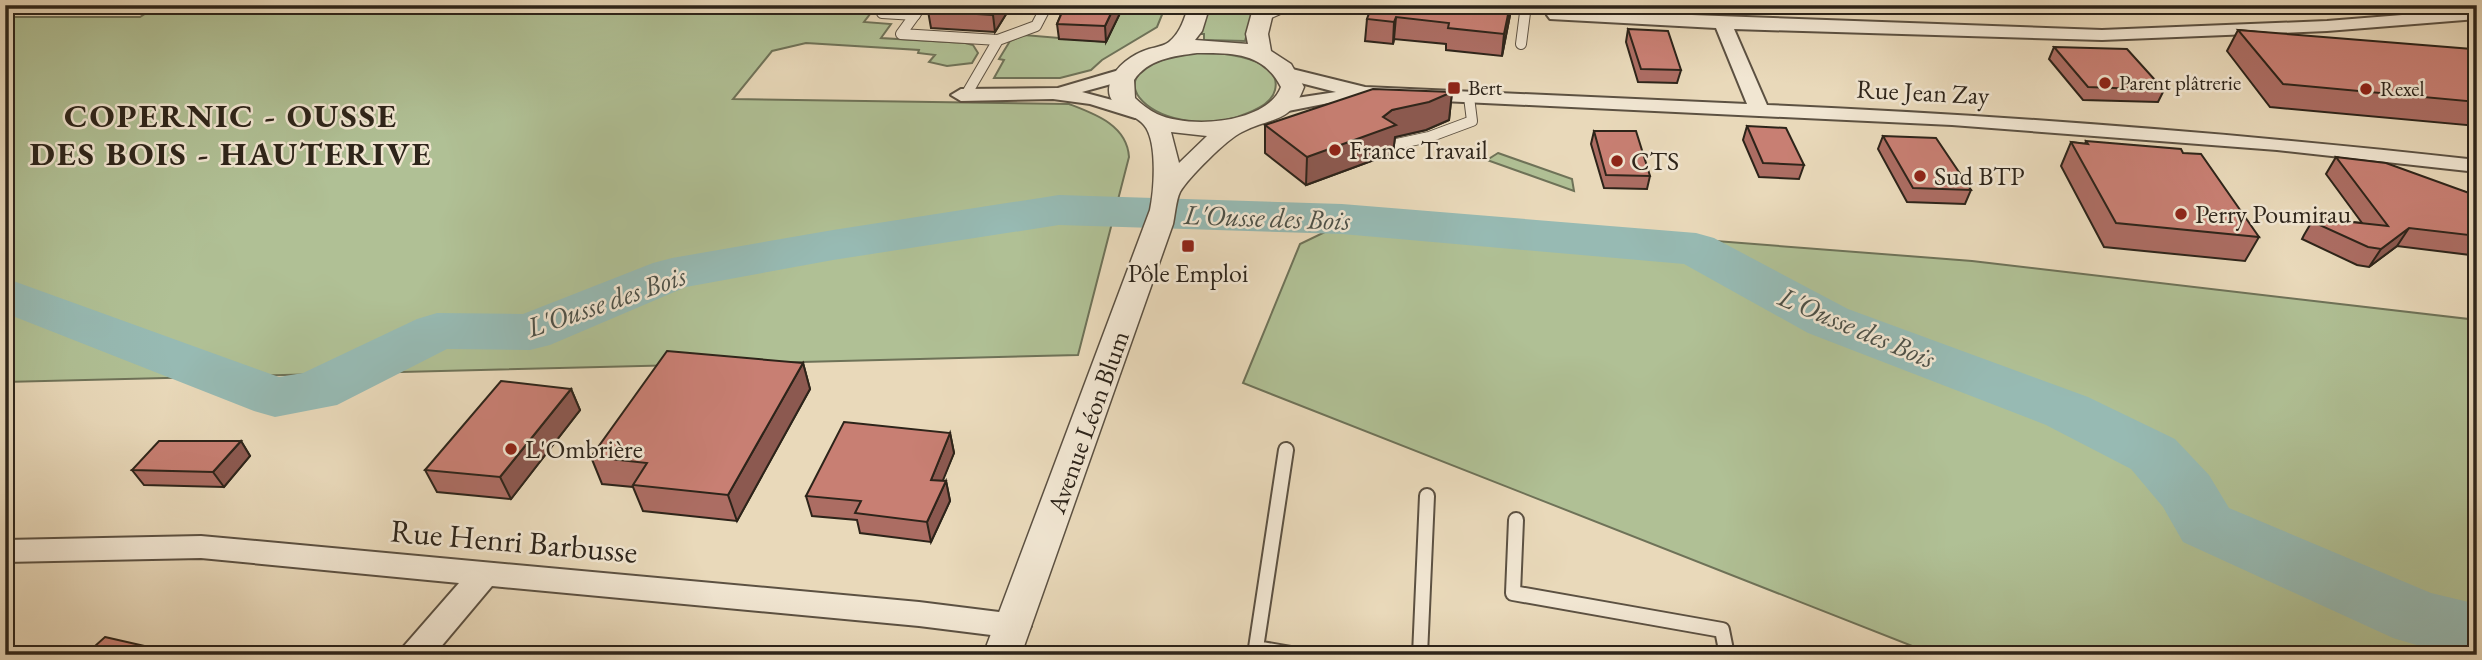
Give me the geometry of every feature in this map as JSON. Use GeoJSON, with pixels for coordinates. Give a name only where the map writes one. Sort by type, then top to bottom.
{"type":"FeatureCollection","features":[{"type":"Feature","properties":{"kind":"street"},"geometry":{"type":"LineString","coordinates":[[1175,49],[1191,31],[1200,5]]}},
{"type":"Feature","properties":{"kind":"street"},"geometry":{"type":"LineString","coordinates":[[1554,10],[1723,23],[2102,34],[2327,26],[2477,14]]}},
{"type":"Feature","properties":{"kind":"street"},"geometry":{"type":"LineString","coordinates":[[1261,55],[1257,34],[1263,11]]}},
{"type":"Feature","properties":{"kind":"street"},"geometry":{"type":"LineString","coordinates":[[1723,23],[1759,109]]}},
{"type":"Feature","properties":{"kind":"street"},"geometry":{"type":"LineString","coordinates":[[963,95],[1053,93],[1093,99],[1179,128],[1206,130],[1233,128],[1270,116],[1283,106],[1290,96],[1292,85],[1288,74],[1280,66],[1261,55],[1220,46],[1175,49],[1138,64],[1126,74],[1053,93]]}},
{"type":"Feature","properties":{"kind":"street","name":"Avenue Léon Blum"},"geometry":{"type":"LineString","coordinates":[[1126,74],[1120,87],[1123,100],[1145,117],[1165,146],[1165,204]]}},
{"type":"Feature","properties":{"kind":"street","name":"Rue Jean Zay"},"geometry":{"type":"LineString","coordinates":[[1288,74],[1365,93]]}},
{"type":"Feature","properties":{"kind":"street","name":"Rue Jean Zay"},"geometry":{"type":"LineString","coordinates":[[1283,106],[1365,93],[1952,118],[2209,139],[2477,166]]}},
{"type":"Feature","properties":{"kind":"street","name":"Avenue Léon Blum"},"geometry":{"type":"LineString","coordinates":[[1008,640],[1165,204],[1205,149],[1233,128]]}},
{"type":"Feature","properties":{"kind":"street","name":"Rue Henri Barbusse"},"geometry":{"type":"LineString","coordinates":[[5,551],[201,547],[919,614],[1008,640]]}},
{"type":"Feature","properties":{"kind":"street"},"geometry":{"type":"LineString","coordinates":[[415,655],[484,574]]}},
{"type":"Feature","properties":{"kind":"lane"},"geometry":{"type":"LineString","coordinates":[[922,5],[901,34],[998,40],[1037,26],[1047,5]]}},
{"type":"Feature","properties":{"kind":"lane"},"geometry":{"type":"LineString","coordinates":[[1263,11],[1289,5]]}},
{"type":"Feature","properties":{"kind":"lane"},"geometry":{"type":"LineString","coordinates":[[1521,44],[1526,5]]}},
{"type":"Feature","properties":{"kind":"lane"},"geometry":{"type":"LineString","coordinates":[[883,13],[915,15]]}},
{"type":"Feature","properties":{"kind":"lane"},"geometry":{"type":"LineString","coordinates":[[963,95],[998,40]]}},
{"type":"Feature","properties":{"kind":"lane"},"geometry":{"type":"LineString","coordinates":[[1392,145],[1429,137],[1472,121],[1469,97]]}},
{"type":"Feature","properties":{"kind":"lane"},"geometry":{"type":"LineString","coordinates":[[1286,450],[1256,648],[1297,655]]}},
{"type":"Feature","properties":{"kind":"lane"},"geometry":{"type":"LineString","coordinates":[[1420,655],[1427,496]]}},
{"type":"Feature","properties":{"kind":"lane"},"geometry":{"type":"LineString","coordinates":[[1516,520],[1513,593],[1722,630],[1727,655]]}},
{"type":"Feature","properties":{"kind":"green space"},"geometry":{"type":"Polygon","coordinates":[[[159,5],[877,5],[864,22],[891,24],[881,38],[965,43],[973,45],[978,53],[972,63],[947,66],[929,62],[935,55],[918,53],[919,50],[806,43],[772,51],[733,99],[1069,104],[1108,122],[1122,137],[1129,157],[1078,355],[5,382],[5,17],[140,17],[159,5]]]}},
{"type":"Feature","properties":{"kind":"green space"},"geometry":{"type":"Polygon","coordinates":[[[1119,5],[1166,5],[1157,27],[1102,60],[1091,70],[1060,78],[994,78],[1004,60],[999,59],[1010,41],[1024,35],[1106,42],[1121,10],[1119,5]]]}},
{"type":"Feature","properties":{"kind":"green space"},"geometry":{"type":"Polygon","coordinates":[[[1208,5],[1255,5],[1245,41],[1204,40],[1204,34],[1199,34],[1208,5]]]}},
{"type":"Feature","properties":{"kind":"green space"},"geometry":{"type":"Polygon","coordinates":[[[1203,52],[1237,56],[1261,64],[1275,79],[1275,90],[1271,98],[1248,113],[1217,121],[1187,121],[1161,113],[1143,101],[1135,87],[1140,72],[1162,60],[1203,52]]]}},
{"type":"Feature","properties":{"kind":"green space"},"geometry":{"type":"Polygon","coordinates":[[[1498,153],[1572,179],[1574,191],[1487,160],[1498,153]]]}},
{"type":"Feature","properties":{"kind":"green space"},"geometry":{"type":"Polygon","coordinates":[[[1420,218],[1972,261],[2477,320],[2477,655],[1935,655],[1243,383],[1300,244],[1329,230],[1420,218]]]}},
{"type":"Feature","properties":{"kind":"building"},"geometry":{"type":"Polygon","coordinates":[[[932,5],[999,5],[993,15],[928,11],[932,5]]]}},
{"type":"Feature","properties":{"kind":"building"},"geometry":{"type":"Polygon","coordinates":[[[1065,5],[1115,5],[1105,26],[1057,24],[1065,5]]]}},
{"type":"Feature","properties":{"kind":"building"},"geometry":{"type":"Polygon","coordinates":[[[1372,5],[1510,5],[1504,34],[1448,28],[1449,23],[1396,17],[1394,22],[1367,19],[1372,5]]]}},
{"type":"Feature","properties":{"kind":"building"},"geometry":{"type":"Polygon","coordinates":[[[1628,29],[1668,31],[1681,70],[1641,69],[1628,29]]]}},
{"type":"Feature","properties":{"kind":"building"},"geometry":{"type":"Polygon","coordinates":[[[2238,30],[2472,49],[2477,54],[2477,102],[2283,84],[2238,30]]]}},
{"type":"Feature","properties":{"kind":"building"},"geometry":{"type":"Polygon","coordinates":[[[2054,47],[2127,49],[2164,90],[2088,87],[2054,47]]]}},
{"type":"Feature","properties":{"kind":"building"},"geometry":{"type":"Polygon","coordinates":[[[1373,89],[1452,92],[1429,102],[1392,110],[1383,117],[1396,125],[1307,157],[1265,125],[1373,89]]]}},
{"type":"Feature","properties":{"kind":"building"},"geometry":{"type":"Polygon","coordinates":[[[1747,126],[1786,128],[1804,165],[1763,163],[1747,126]]]}},
{"type":"Feature","properties":{"kind":"building"},"geometry":{"type":"Polygon","coordinates":[[[1594,131],[1636,131],[1650,176],[1606,175],[1594,131]]]}},
{"type":"Feature","properties":{"kind":"building"},"geometry":{"type":"Polygon","coordinates":[[[1883,136],[1936,138],[1971,190],[1913,188],[1883,136]]]}},
{"type":"Feature","properties":{"kind":"building"},"geometry":{"type":"Polygon","coordinates":[[[2086,141],[2181,149],[2183,153],[2201,154],[2259,237],[2116,223],[2071,142],[2088,144],[2086,141]]]}},
{"type":"Feature","properties":{"kind":"building"},"geometry":{"type":"Polygon","coordinates":[[[2336,157],[2386,163],[2477,194],[2477,236],[2409,228],[2381,249],[2368,247],[2313,222],[2314,218],[2388,226],[2336,157]]]}},
{"type":"Feature","properties":{"kind":"building"},"geometry":{"type":"Polygon","coordinates":[[[667,351],[803,363],[728,495],[633,485],[647,463],[591,457],[667,351]]]}},
{"type":"Feature","properties":{"kind":"building"},"geometry":{"type":"Polygon","coordinates":[[[501,381],[571,389],[500,477],[425,470],[501,381]]]}},
{"type":"Feature","properties":{"kind":"building"},"geometry":{"type":"Polygon","coordinates":[[[844,422],[950,433],[931,480],[946,481],[927,522],[855,513],[861,501],[806,496],[844,422]]]}},
{"type":"Feature","properties":{"kind":"building"},"geometry":{"type":"Polygon","coordinates":[[[159,441],[241,441],[213,472],[132,470],[159,441]]]}},
{"type":"Feature","properties":{"kind":"building"},"geometry":{"type":"Polygon","coordinates":[[[105,637],[184,655],[85,655],[105,637]]]}},
{"type":"Feature","properties":{"kind":"building"},"geometry":{"type":"Polygon","coordinates":[[[222,647],[253,655],[214,655],[222,647]]]}},
{"type":"Feature","properties":{"kind":"waterway","name":"L'Ousse des Bois"},"geometry":{"type":"LineString","coordinates":[[5,294],[275,397],[316,391],[437,331],[530,332],[672,274],[833,245],[1059,210],[1342,219],[1696,249],[1828,321],[2067,411],[2153,454],[2186,491],[2206,525],[2418,618],[2477,633]]}},
{"type":"Feature","properties":{"kind":"place","name":"Parent plâtrerie"},"geometry":{"type":"Point","coordinates":[2105,83]}},
{"type":"Feature","properties":{"kind":"place","name":"Bert"},"geometry":{"type":"Point","coordinates":[1454,88]}},
{"type":"Feature","properties":{"kind":"place","name":"Rexel"},"geometry":{"type":"Point","coordinates":[2366,89]}},
{"type":"Feature","properties":{"kind":"place","name":"France Travail"},"geometry":{"type":"Point","coordinates":[1335,150]}},
{"type":"Feature","properties":{"kind":"place","name":"CTS"},"geometry":{"type":"Point","coordinates":[1617,161]}},
{"type":"Feature","properties":{"kind":"place","name":"Sud BTP"},"geometry":{"type":"Point","coordinates":[1920,176]}},
{"type":"Feature","properties":{"kind":"place","name":"Perry Poumirau"},"geometry":{"type":"Point","coordinates":[2181,214]}},
{"type":"Feature","properties":{"kind":"place","name":"Pôle Emploi"},"geometry":{"type":"Point","coordinates":[1188,246]}},
{"type":"Feature","properties":{"kind":"place","name":"L'Ombrière"},"geometry":{"type":"Point","coordinates":[511,449]}},
{"type":"Feature","properties":{"kind":"district","name":"COPERNIC - OUSSE DES BOIS - HAUTERIVE"},"geometry":{"type":"Point","coordinates":[231,134]}}]}
